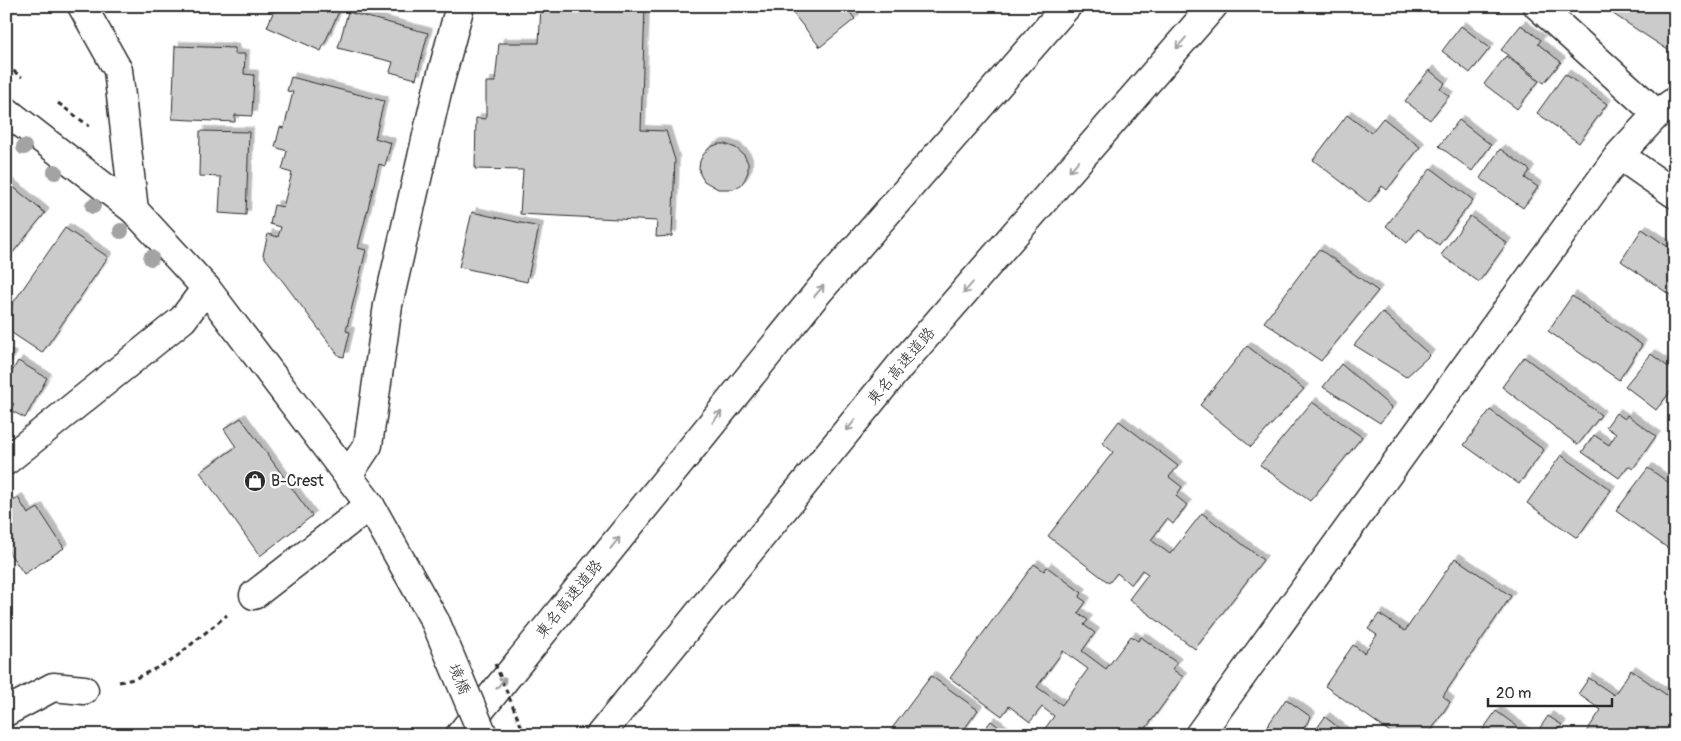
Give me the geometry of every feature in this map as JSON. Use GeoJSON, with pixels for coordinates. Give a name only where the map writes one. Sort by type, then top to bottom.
{"type":"FeatureCollection","features":[{"type":"Feature","properties":{"kind":"main road"},"geometry":{"type":"LineString","coordinates":[[82,6],[118,70],[134,210]]}},
{"type":"Feature","properties":{"kind":"main road"},"geometry":{"type":"LineString","coordinates":[[348,475],[368,445],[388,305],[436,92],[460,6]]}},
{"type":"Feature","properties":{"kind":"main road","name":"東名高速道路"},"geometry":{"type":"LineString","coordinates":[[460,735],[819,291],[1067,6]]}},
{"type":"Feature","properties":{"kind":"main road","name":"東名高速道路"},"geometry":{"type":"LineString","coordinates":[[600,735],[899,367],[1213,6]]}},
{"type":"Feature","properties":{"kind":"main road"},"geometry":{"type":"LineString","coordinates":[[1199,735],[1619,154],[1666,107],[1538,6]]}},
{"type":"Feature","properties":{"kind":"main road","name":"境橋"},"geometry":{"type":"LineString","coordinates":[[6,111],[134,210],[206,288],[370,505],[436,623],[483,735]]}},
{"type":"Feature","properties":{"kind":"main road"},"geometry":{"type":"LineString","coordinates":[[1619,154],[1675,194]]}},
{"type":"Feature","properties":{"kind":"main road"},"geometry":{"type":"LineString","coordinates":[[6,461],[183,319],[206,288]]}},
{"type":"Feature","properties":{"kind":"main road"},"geometry":{"type":"LineString","coordinates":[[254,595],[370,505]]}},
{"type":"Feature","properties":{"kind":"main road"},"geometry":{"type":"LineString","coordinates":[[6,712],[52,686],[84,690]]}},
{"type":"Feature","properties":{"kind":"path"},"geometry":{"type":"LineString","coordinates":[[84,690],[134,678],[171,661],[206,631],[254,595]]}},
{"type":"Feature","properties":{"kind":"path"},"geometry":{"type":"LineString","coordinates":[[492,658],[525,735]]}},
{"type":"Feature","properties":{"kind":"building"},"geometry":{"type":"Polygon","coordinates":[[[271,6],[341,7],[321,51],[267,27],[275,8],[271,6]]]}},
{"type":"Feature","properties":{"kind":"building"},"geometry":{"type":"Polygon","coordinates":[[[541,6],[645,6],[641,130],[666,131],[675,160],[672,236],[656,237],[657,221],[520,214],[523,170],[475,169],[476,118],[486,119],[486,82],[495,82],[499,43],[539,43],[541,6]]]}},
{"type":"Feature","properties":{"kind":"building"},"geometry":{"type":"Polygon","coordinates":[[[787,6],[845,6],[855,19],[820,47],[787,6]]]}},
{"type":"Feature","properties":{"kind":"building"},"geometry":{"type":"Polygon","coordinates":[[[1601,6],[1675,6],[1675,46],[1671,52],[1601,6]]]}},
{"type":"Feature","properties":{"kind":"building"},"geometry":{"type":"Polygon","coordinates":[[[348,12],[428,33],[416,79],[390,72],[393,62],[338,48],[348,12]]]}},
{"type":"Feature","properties":{"kind":"building"},"geometry":{"type":"Polygon","coordinates":[[[1521,25],[1541,40],[1538,44],[1561,62],[1544,83],[1501,50],[1521,25]]]}},
{"type":"Feature","properties":{"kind":"building"},"geometry":{"type":"Polygon","coordinates":[[[1461,26],[1490,48],[1470,73],[1442,51],[1461,26]]]}},
{"type":"Feature","properties":{"kind":"building"},"geometry":{"type":"Polygon","coordinates":[[[175,46],[235,48],[235,54],[245,54],[244,74],[254,75],[252,116],[235,115],[235,122],[172,119],[175,46]]]}},
{"type":"Feature","properties":{"kind":"building"},"geometry":{"type":"Polygon","coordinates":[[[1506,56],[1539,81],[1517,109],[1484,84],[1506,56]]]}},
{"type":"Feature","properties":{"kind":"building"},"geometry":{"type":"Polygon","coordinates":[[[1429,70],[1445,83],[1440,89],[1449,96],[1430,120],[1405,101],[1429,70]]]}},
{"type":"Feature","properties":{"kind":"building"},"geometry":{"type":"Polygon","coordinates":[[[1565,74],[1607,104],[1579,143],[1537,113],[1565,74]]]}},
{"type":"Feature","properties":{"kind":"building"},"geometry":{"type":"Polygon","coordinates":[[[291,77],[384,101],[375,138],[391,143],[385,166],[379,164],[358,248],[366,250],[346,331],[350,332],[344,357],[339,356],[263,255],[268,234],[278,237],[281,227],[270,224],[274,205],[283,207],[292,173],[282,170],[287,151],[275,147],[280,127],[284,128],[293,92],[287,91],[291,77]]]}},
{"type":"Feature","properties":{"kind":"building"},"geometry":{"type":"Polygon","coordinates":[[[1347,115],[1371,133],[1383,118],[1420,147],[1387,190],[1382,186],[1369,203],[1313,160],[1347,115]]]}},
{"type":"Feature","properties":{"kind":"building"},"geometry":{"type":"Polygon","coordinates":[[[1459,120],[1491,145],[1472,171],[1439,146],[1459,120]]]}},
{"type":"Feature","properties":{"kind":"building"},"geometry":{"type":"Polygon","coordinates":[[[200,131],[249,132],[246,215],[219,213],[221,177],[199,176],[200,131]]]}},
{"type":"Feature","properties":{"kind":"building"},"geometry":{"type":"Polygon","coordinates":[[[718,144],[725,144],[736,148],[744,155],[748,163],[748,172],[745,179],[741,185],[733,189],[718,189],[704,181],[700,174],[700,161],[703,155],[709,148],[718,144]]]}},
{"type":"Feature","properties":{"kind":"building"},"geometry":{"type":"Polygon","coordinates":[[[1500,149],[1530,170],[1525,178],[1538,187],[1523,208],[1480,178],[1500,149]]]}},
{"type":"Feature","properties":{"kind":"building"},"geometry":{"type":"Polygon","coordinates":[[[1431,168],[1473,200],[1439,245],[1418,229],[1407,243],[1386,226],[1431,168]]]}},
{"type":"Feature","properties":{"kind":"building"},"geometry":{"type":"Polygon","coordinates":[[[6,181],[45,213],[6,261],[6,181]]]}},
{"type":"Feature","properties":{"kind":"building"},"geometry":{"type":"Polygon","coordinates":[[[472,212],[539,227],[527,282],[459,267],[472,212]]]}},
{"type":"Feature","properties":{"kind":"building"},"geometry":{"type":"Polygon","coordinates":[[[1470,216],[1507,243],[1479,282],[1441,255],[1470,216]]]}},
{"type":"Feature","properties":{"kind":"building"},"geometry":{"type":"Polygon","coordinates":[[[65,228],[108,257],[42,353],[6,329],[6,313],[65,228]]]}},
{"type":"Feature","properties":{"kind":"building"},"geometry":{"type":"Polygon","coordinates":[[[1642,229],[1671,249],[1668,254],[1675,259],[1675,294],[1673,297],[1621,261],[1642,229]]]}},
{"type":"Feature","properties":{"kind":"building"},"geometry":{"type":"Polygon","coordinates":[[[1319,249],[1378,291],[1321,361],[1264,322],[1319,249]]]}},
{"type":"Feature","properties":{"kind":"building"},"geometry":{"type":"Polygon","coordinates":[[[1572,296],[1642,345],[1619,380],[1548,331],[1572,296]]]}},
{"type":"Feature","properties":{"kind":"building"},"geometry":{"type":"Polygon","coordinates":[[[1382,312],[1430,355],[1406,377],[1354,345],[1382,312]]]}},
{"type":"Feature","properties":{"kind":"building"},"geometry":{"type":"Polygon","coordinates":[[[1247,346],[1304,389],[1251,447],[1200,405],[1247,346]]]}},
{"type":"Feature","properties":{"kind":"building"},"geometry":{"type":"Polygon","coordinates":[[[6,353],[13,357],[6,368],[6,353]]]}},
{"type":"Feature","properties":{"kind":"building"},"geometry":{"type":"Polygon","coordinates":[[[1651,354],[1675,372],[1675,396],[1670,392],[1656,410],[1625,386],[1651,354]]]}},
{"type":"Feature","properties":{"kind":"building"},"geometry":{"type":"Polygon","coordinates":[[[1524,357],[1601,415],[1578,445],[1502,387],[1524,357]]]}},
{"type":"Feature","properties":{"kind":"building"},"geometry":{"type":"Polygon","coordinates":[[[18,361],[47,378],[25,418],[10,410],[14,404],[6,399],[6,382],[18,361]]]}},
{"type":"Feature","properties":{"kind":"building"},"geometry":{"type":"Polygon","coordinates":[[[1341,364],[1392,408],[1380,423],[1323,387],[1341,364]]]}},
{"type":"Feature","properties":{"kind":"building"},"geometry":{"type":"Polygon","coordinates":[[[1312,402],[1362,437],[1310,501],[1260,465],[1312,402]]]}},
{"type":"Feature","properties":{"kind":"building"},"geometry":{"type":"Polygon","coordinates":[[[1490,410],[1544,450],[1519,484],[1464,445],[1490,410]]]}},
{"type":"Feature","properties":{"kind":"building"},"geometry":{"type":"Polygon","coordinates":[[[1616,413],[1625,419],[1627,415],[1656,436],[1633,469],[1628,466],[1619,478],[1582,452],[1594,435],[1609,445],[1616,434],[1606,427],[1616,413]]]}},
{"type":"Feature","properties":{"kind":"building"},"geometry":{"type":"Polygon","coordinates":[[[241,418],[312,516],[260,556],[200,472],[236,447],[224,429],[241,418]]]}},
{"type":"Feature","properties":{"kind":"building"},"geometry":{"type":"Polygon","coordinates":[[[1119,421],[1178,466],[1169,477],[1182,487],[1176,496],[1187,505],[1173,524],[1167,519],[1151,540],[1170,554],[1202,513],[1263,560],[1195,649],[1129,599],[1148,574],[1142,570],[1131,585],[1117,573],[1109,583],[1048,536],[1113,452],[1102,443],[1119,421]]]}},
{"type":"Feature","properties":{"kind":"building"},"geometry":{"type":"Polygon","coordinates":[[[1561,455],[1611,490],[1577,538],[1527,503],[1561,455]]]}},
{"type":"Feature","properties":{"kind":"building"},"geometry":{"type":"Polygon","coordinates":[[[1648,468],[1675,487],[1675,541],[1669,549],[1616,511],[1648,468]]]}},
{"type":"Feature","properties":{"kind":"building"},"geometry":{"type":"Polygon","coordinates":[[[18,498],[28,514],[38,508],[64,548],[24,574],[6,548],[6,505],[18,498]]]}},
{"type":"Feature","properties":{"kind":"building"},"geometry":{"type":"Polygon","coordinates":[[[1455,558],[1511,596],[1443,696],[1450,702],[1428,735],[1390,735],[1390,732],[1325,686],[1353,645],[1364,653],[1377,635],[1368,629],[1379,614],[1405,631],[1455,558]]]}},
{"type":"Feature","properties":{"kind":"building"},"geometry":{"type":"Polygon","coordinates":[[[1034,564],[1044,571],[1047,567],[1082,593],[1079,597],[1086,602],[1078,613],[1088,620],[1084,625],[1095,633],[1082,651],[1106,669],[1131,636],[1138,641],[1141,637],[1177,663],[1172,669],[1183,677],[1141,735],[1042,735],[1054,716],[1042,707],[1030,722],[1009,706],[1002,716],[950,678],[1034,564]],[[1063,651],[1037,687],[1062,705],[1088,669],[1063,651]]]}},
{"type":"Feature","properties":{"kind":"building"},"geometry":{"type":"Polygon","coordinates":[[[1631,670],[1675,701],[1675,735],[1584,735],[1601,710],[1578,694],[1589,678],[1614,695],[1631,670]]]}},
{"type":"Feature","properties":{"kind":"building"},"geometry":{"type":"Polygon","coordinates":[[[931,676],[978,710],[960,735],[887,735],[931,676]]]}},
{"type":"Feature","properties":{"kind":"building"},"geometry":{"type":"Polygon","coordinates":[[[1286,699],[1311,717],[1299,735],[1268,735],[1264,731],[1286,699]]]}},
{"type":"Feature","properties":{"kind":"building"},"geometry":{"type":"Polygon","coordinates":[[[1496,711],[1529,735],[1479,735],[1496,711]]]}},
{"type":"Feature","properties":{"kind":"building"},"geometry":{"type":"Polygon","coordinates":[[[1548,716],[1562,725],[1555,735],[1535,735],[1548,716]]]}},
{"type":"Feature","properties":{"kind":"building"},"geometry":{"type":"Polygon","coordinates":[[[1325,717],[1348,735],[1312,735],[1325,717]]]}},
{"type":"Feature","properties":{"kind":"building"},"geometry":{"type":"Polygon","coordinates":[[[991,721],[1009,735],[980,735],[991,721]]]}},
{"type":"Feature","properties":{"kind":"place","name":"B-Crest"},"geometry":{"type":"Point","coordinates":[255,481]}}]}
